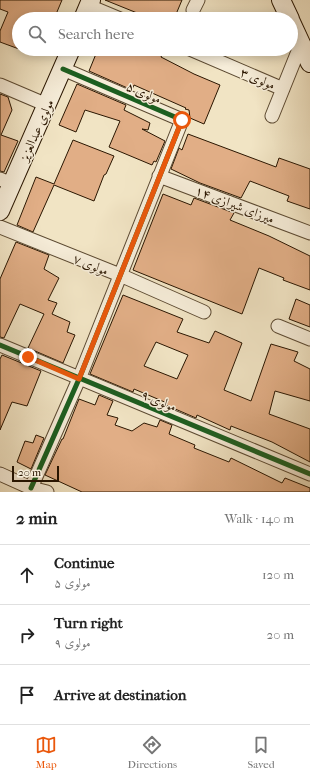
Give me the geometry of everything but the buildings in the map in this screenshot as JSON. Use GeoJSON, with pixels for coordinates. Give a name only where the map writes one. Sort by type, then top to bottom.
{"type":"FeatureCollection","features":[{"type":"Feature","properties":{"kind":"main road"},"geometry":{"type":"LineString","coordinates":[[281,0],[287,12]]}},
{"type":"Feature","properties":{"kind":"main road"},"geometry":{"type":"LineString","coordinates":[[298,37],[310,63]]}},
{"type":"Feature","properties":{"kind":"main road","name":"مولوی عبدالعزیز"},"geometry":{"type":"LineString","coordinates":[[0,211],[6,182],[46,105],[68,56]]}},
{"type":"Feature","properties":{"kind":"street"},"geometry":{"type":"LineString","coordinates":[[88,8],[100,12]]}},
{"type":"Feature","properties":{"kind":"street"},"geometry":{"type":"LineString","coordinates":[[298,52],[301,44]]}},
{"type":"Feature","properties":{"kind":"street","name":"مولوی ۳"},"geometry":{"type":"LineString","coordinates":[[206,56],[283,89]]}},
{"type":"Feature","properties":{"kind":"street"},"geometry":{"type":"LineString","coordinates":[[272,116],[296,56]]}},
{"type":"Feature","properties":{"kind":"street","name":"مولوی ۵"},"geometry":{"type":"LineString","coordinates":[[31,488],[79,379],[182,120],[63,69]]}},
{"type":"Feature","properties":{"kind":"street"},"geometry":{"type":"LineString","coordinates":[[0,85],[46,105]]}},
{"type":"Feature","properties":{"kind":"street","name":"میرزای شیرازی ۱۴"},"geometry":{"type":"LineString","coordinates":[[159,176],[310,233]]}},
{"type":"Feature","properties":{"kind":"street","name":"مولوی ۷"},"geometry":{"type":"LineString","coordinates":[[0,227],[120,275],[204,312]]}},
{"type":"Feature","properties":{"kind":"street"},"geometry":{"type":"LineString","coordinates":[[278,326],[310,339]]}},
{"type":"Feature","properties":{"kind":"street","name":"مولوی ۹"},"geometry":{"type":"LineString","coordinates":[[0,345],[310,474]]}},
{"type":"Feature","properties":{"kind":"street"},"geometry":{"type":"LineString","coordinates":[[0,474],[31,488],[47,492]]}},
{"type":"Feature","properties":{"kind":"cycle path"},"geometry":{"type":"LineString","coordinates":[[31,488],[79,379],[182,120],[63,69]]}},
{"type":"Feature","properties":{"kind":"cycle path"},"geometry":{"type":"LineString","coordinates":[[0,345],[310,474]]}},
{"type":"Feature","properties":{"kind":"route"},"geometry":{"type":"LineString","coordinates":[[28,357],[79,379],[182,120]]}}]}
